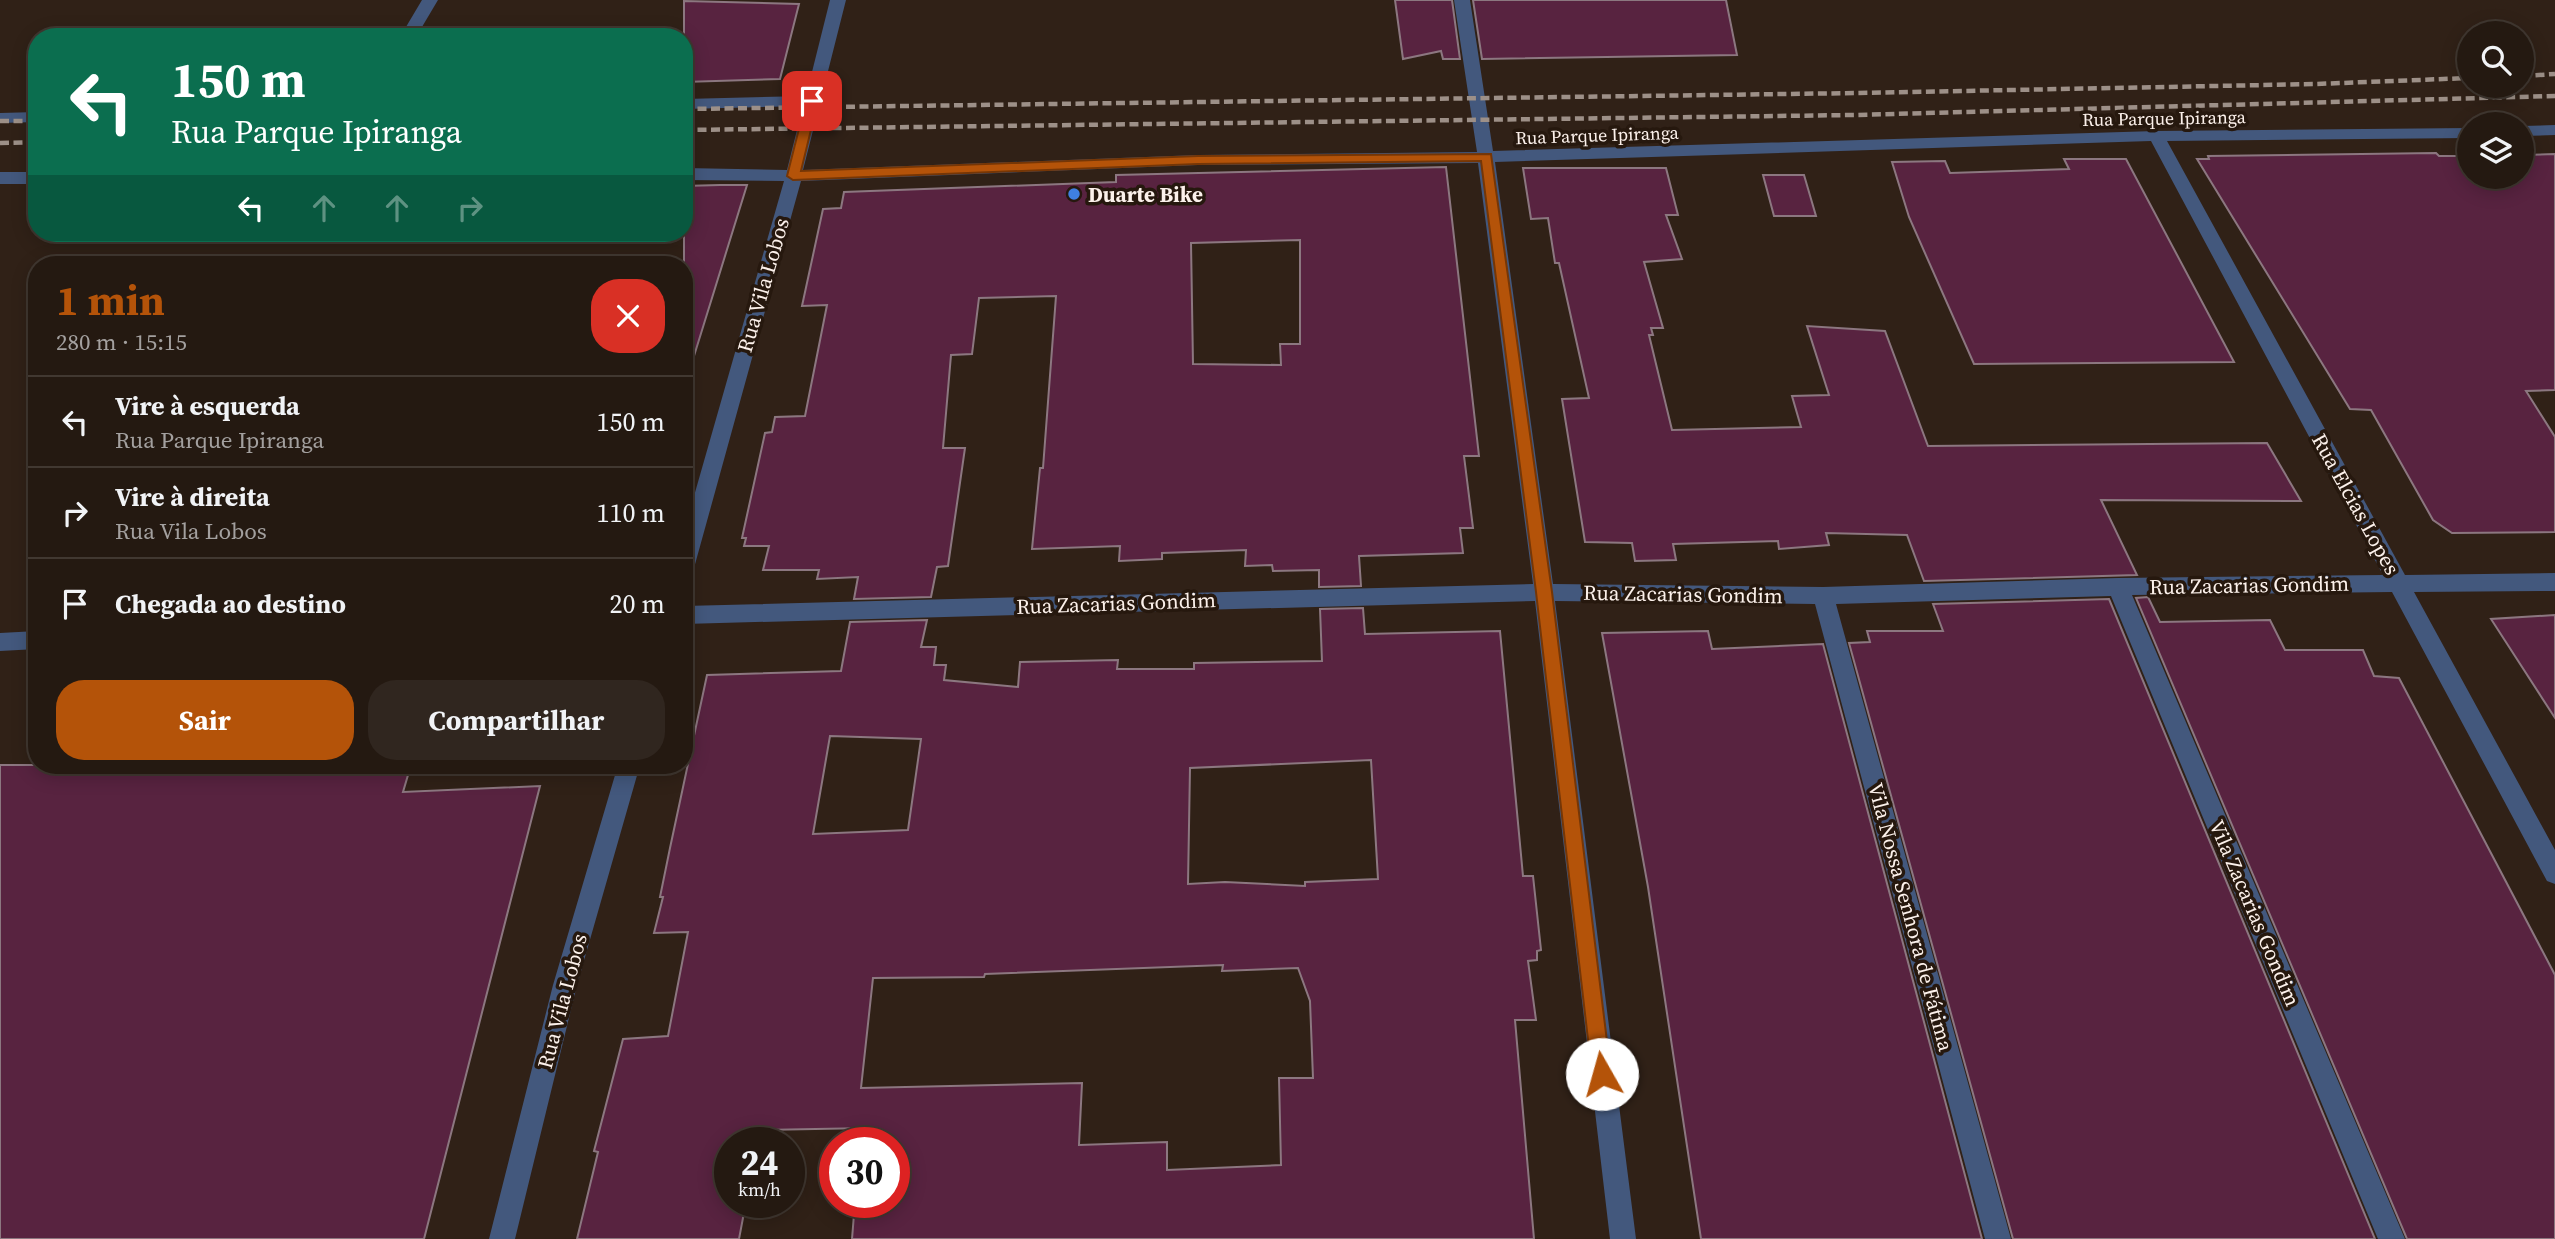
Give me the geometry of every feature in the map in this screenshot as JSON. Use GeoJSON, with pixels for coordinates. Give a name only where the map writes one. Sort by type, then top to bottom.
{"type":"FeatureCollection","features":[{"type":"Feature","properties":{"kind":"street"},"geometry":{"type":"LineString","coordinates":[[413,28],[430,0]]}},
{"type":"Feature","properties":{"kind":"street","name":"Rua Vila Lobos"},"geometry":{"type":"LineString","coordinates":[[693,536],[793,176],[838,0]]}},
{"type":"Feature","properties":{"kind":"street"},"geometry":{"type":"LineString","coordinates":[[1462,0],[1486,157],[1544,592],[1623,1239]]}},
{"type":"Feature","properties":{"kind":"street"},"geometry":{"type":"LineString","coordinates":[[693,104],[812,101]]}},
{"type":"Feature","properties":{"kind":"street"},"geometry":{"type":"LineString","coordinates":[[0,118],[28,117]]}},
{"type":"Feature","properties":{"kind":"street"},"geometry":{"type":"LineString","coordinates":[[2534,131],[2555,130]]}},
{"type":"Feature","properties":{"kind":"street","name":"Rua Parque Ipiranga"},"geometry":{"type":"LineString","coordinates":[[693,174],[793,176],[1198,160],[1486,157],[2156,136],[2457,133]]}},
{"type":"Feature","properties":{"kind":"street","name":"Rua Elcias Lopes"},"geometry":{"type":"LineString","coordinates":[[2156,136],[2555,873]]}},
{"type":"Feature","properties":{"kind":"street"},"geometry":{"type":"LineString","coordinates":[[0,178],[28,178]]}},
{"type":"Feature","properties":{"kind":"street","name":"Rua Zacarias Gondim"},"geometry":{"type":"LineString","coordinates":[[693,615],[1544,592],[1824,596],[2118,586],[2555,582]]}},
{"type":"Feature","properties":{"kind":"street","name":"Vila Zacarias Gondim"},"geometry":{"type":"LineString","coordinates":[[2118,586],[2392,1239]]}},
{"type":"Feature","properties":{"kind":"street","name":"Vila Nossa Senhora de Fátima"},"geometry":{"type":"LineString","coordinates":[[1824,596],[1998,1239]]}},
{"type":"Feature","properties":{"kind":"street"},"geometry":{"type":"LineString","coordinates":[[0,642],[28,640]]}},
{"type":"Feature","properties":{"kind":"street","name":"Rua Vila Lobos"},"geometry":{"type":"LineString","coordinates":[[502,1239],[565,985],[626,774]]}},
{"type":"Feature","properties":{"kind":"building"},"geometry":{"type":"Polygon","coordinates":[[[1395,0],[1452,0],[1460,59],[1443,59],[1441,51],[1403,59],[1395,0]]]}},
{"type":"Feature","properties":{"kind":"building"},"geometry":{"type":"Polygon","coordinates":[[[1473,0],[1726,0],[1737,55],[1482,59],[1473,0]]]}},
{"type":"Feature","properties":{"kind":"building"},"geometry":{"type":"Polygon","coordinates":[[[684,1],[799,4],[780,79],[693,82],[693,28],[684,28],[684,1]]]}},
{"type":"Feature","properties":{"kind":"building"},"geometry":{"type":"Polygon","coordinates":[[[2436,153],[2439,156],[2457,156],[2457,189],[2534,189],[2534,155],[2555,154],[2555,390],[2526,391],[2555,437],[2555,532],[2452,533],[2433,520],[2371,410],[2350,409],[2197,159],[2209,159],[2208,156],[2436,153]]]}},
{"type":"Feature","properties":{"kind":"building"},"geometry":{"type":"Polygon","coordinates":[[[2064,159],[2126,159],[2234,362],[1974,364],[1909,217],[1892,162],[1945,161],[1950,173],[2069,169],[2064,159]]]}},
{"type":"Feature","properties":{"kind":"building"},"geometry":{"type":"Polygon","coordinates":[[[1446,167],[1479,456],[1464,456],[1473,528],[1460,528],[1463,553],[1359,556],[1361,586],[1319,587],[1319,570],[1273,571],[1272,565],[1245,566],[1246,550],[1162,553],[1162,559],[1119,561],[1120,546],[1032,549],[1040,468],[1043,468],[1056,296],[979,298],[972,354],[951,355],[943,448],[965,448],[948,566],[937,567],[931,597],[854,599],[858,577],[817,579],[819,570],[763,570],[769,546],[744,546],[746,538],[742,538],[765,433],[772,432],[775,417],[805,416],[827,305],[802,306],[823,209],[841,208],[844,192],[1116,182],[1116,175],[1446,167]],[[1300,240],[1191,243],[1193,364],[1281,365],[1280,344],[1300,344],[1300,240]]]}},
{"type":"Feature","properties":{"kind":"building"},"geometry":{"type":"Polygon","coordinates":[[[1523,168],[1666,168],[1678,215],[1666,215],[1682,259],[1644,262],[1663,328],[1651,328],[1653,335],[1649,335],[1672,430],[1801,427],[1792,396],[1829,395],[1807,326],[1885,331],[1928,446],[2267,443],[2301,501],[2101,500],[2137,575],[1924,581],[1907,535],[1826,533],[1829,545],[1779,549],[1778,541],[1673,544],[1676,560],[1635,561],[1632,543],[1585,542],[1562,399],[1589,398],[1559,263],[1555,263],[1548,218],[1531,219],[1523,168]]]}},
{"type":"Feature","properties":{"kind":"building"},"geometry":{"type":"Polygon","coordinates":[[[1763,175],[1804,175],[1816,216],[1774,216],[1763,175]]]}},
{"type":"Feature","properties":{"kind":"building"},"geometry":{"type":"Polygon","coordinates":[[[747,185],[694,356],[693,256],[684,256],[684,242],[693,242],[693,186],[747,185]]]}},
{"type":"Feature","properties":{"kind":"building"},"geometry":{"type":"Polygon","coordinates":[[[2148,597],[2160,622],[2270,620],[2285,650],[2363,650],[2374,676],[2399,678],[2555,975],[2555,1239],[2407,1239],[2136,598],[2148,597]]]}},
{"type":"Feature","properties":{"kind":"building"},"geometry":{"type":"Polygon","coordinates":[[[2109,599],[2375,1239],[2013,1239],[1849,643],[1870,642],[1867,631],[1943,631],[1933,604],[2109,599]]]}},
{"type":"Feature","properties":{"kind":"building"},"geometry":{"type":"Polygon","coordinates":[[[1363,608],[1365,634],[1500,631],[1523,876],[1533,876],[1541,950],[1537,951],[1537,960],[1528,961],[1536,1020],[1515,1020],[1534,1239],[852,1239],[854,1218],[910,1218],[910,1127],[805,1129],[805,1127],[714,1127],[714,1218],[743,1218],[739,1239],[577,1239],[598,1152],[594,1151],[623,1039],[668,1036],[688,932],[654,933],[686,774],[693,774],[693,741],[707,675],[841,671],[850,622],[927,620],[921,647],[936,647],[934,665],[946,665],[944,680],[1018,687],[1020,662],[1118,660],[1117,669],[1194,669],[1194,663],[1322,661],[1320,609],[1363,608]],[[830,736],[813,834],[908,830],[921,739],[830,736]],[[1371,760],[1190,768],[1188,884],[1225,882],[1305,886],[1305,882],[1378,879],[1371,760]],[[1223,965],[985,974],[984,977],[873,978],[861,1088],[1082,1083],[1079,1145],[1167,1142],[1167,1170],[1281,1165],[1279,1078],[1313,1078],[1310,1001],[1298,968],[1222,971],[1223,965]]]}},
{"type":"Feature","properties":{"kind":"building"},"geometry":{"type":"Polygon","coordinates":[[[2555,615],[2555,718],[2491,619],[2555,615]]]}},
{"type":"Feature","properties":{"kind":"building"},"geometry":{"type":"Polygon","coordinates":[[[1708,631],[1712,649],[1823,644],[1982,1239],[1701,1239],[1648,887],[1602,633],[1708,631]]]}},
{"type":"Feature","properties":{"kind":"building"},"geometry":{"type":"Polygon","coordinates":[[[0,765],[28,765],[28,774],[408,774],[403,792],[540,786],[424,1239],[0,1239],[0,765]]]}},
{"type":"Feature","properties":{"kind":"railway"},"geometry":{"type":"LineString","coordinates":[[2534,75],[2555,74]]}},
{"type":"Feature","properties":{"kind":"railway"},"geometry":{"type":"LineString","coordinates":[[693,109],[1859,93],[2316,84],[2457,78]]}},
{"type":"Feature","properties":{"kind":"railway"},"geometry":{"type":"LineString","coordinates":[[693,130],[1854,115],[2555,96]]}},
{"type":"Feature","properties":{"kind":"railway"},"geometry":{"type":"LineString","coordinates":[[0,121],[28,121]]}},
{"type":"Feature","properties":{"kind":"railway"},"geometry":{"type":"LineString","coordinates":[[0,143],[28,142]]}},
{"type":"Feature","properties":{"kind":"place","name":"Duarte Bike"},"geometry":{"type":"Point","coordinates":[1074,194]}},
{"type":"Feature","properties":{"kind":"route"},"geometry":{"type":"LineString","coordinates":[[812,101],[793,176],[1198,160],[1486,157],[1544,592],[1602,1074]]}}]}
